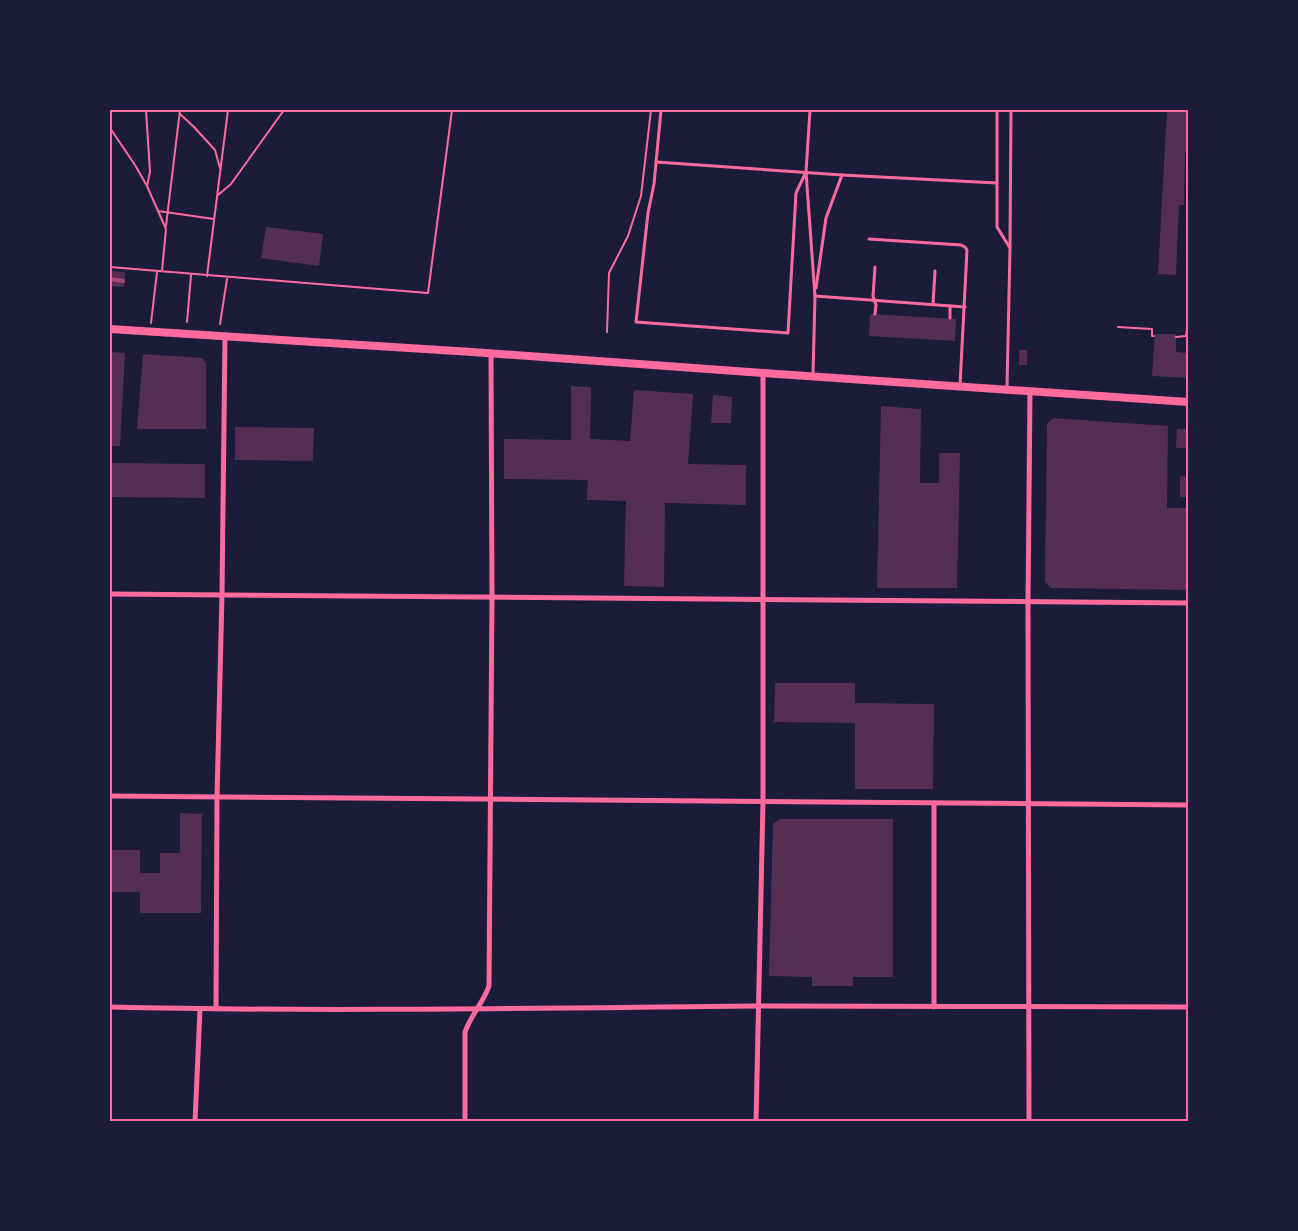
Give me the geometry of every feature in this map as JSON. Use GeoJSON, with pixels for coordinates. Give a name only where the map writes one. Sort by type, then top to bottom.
{"type":"FeatureCollection","features":[{"type":"Feature","properties":{"kind":"main road"},"geometry":{"type":"LineString","coordinates":[[110,329],[1188,402]]}},
{"type":"Feature","properties":{"kind":"street"},"geometry":{"type":"LineString","coordinates":[[216,1009],[216,797],[222,595],[222,336]]}},
{"type":"Feature","properties":{"kind":"street"},"geometry":{"type":"LineString","coordinates":[[465,1122],[465,1032],[469,1020],[485,998],[489,986],[491,353]]}},
{"type":"Feature","properties":{"kind":"street"},"geometry":{"type":"LineString","coordinates":[[756,1122],[763,801],[763,373]]}},
{"type":"Feature","properties":{"kind":"street"},"geometry":{"type":"LineString","coordinates":[[1029,1122],[1030,391]]}},
{"type":"Feature","properties":{"kind":"street"},"geometry":{"type":"LineString","coordinates":[[110,594],[1188,603]]}},
{"type":"Feature","properties":{"kind":"street"},"geometry":{"type":"LineString","coordinates":[[110,796],[1188,805]]}},
{"type":"Feature","properties":{"kind":"street"},"geometry":{"type":"LineString","coordinates":[[934,803],[934,1007]]}},
{"type":"Feature","properties":{"kind":"street"},"geometry":{"type":"LineString","coordinates":[[110,1008],[1188,1007]]}},
{"type":"Feature","properties":{"kind":"street"},"geometry":{"type":"LineString","coordinates":[[195,1122],[200,1009]]}},
{"type":"Feature","properties":{"kind":"lane"},"geometry":{"type":"LineString","coordinates":[[661,110],[636,322],[788,333],[796,194],[806,172]]}},
{"type":"Feature","properties":{"kind":"lane"},"geometry":{"type":"LineString","coordinates":[[810,110],[806,172],[815,296],[813,376]]}},
{"type":"Feature","properties":{"kind":"lane"},"geometry":{"type":"LineString","coordinates":[[998,110],[997,227],[1010,248]]}},
{"type":"Feature","properties":{"kind":"lane"},"geometry":{"type":"LineString","coordinates":[[1007,390],[1011,110]]}},
{"type":"Feature","properties":{"kind":"lane"},"geometry":{"type":"LineString","coordinates":[[656,162],[997,183]]}},
{"type":"Feature","properties":{"kind":"lane"},"geometry":{"type":"LineString","coordinates":[[815,296],[826,218],[842,175]]}},
{"type":"Feature","properties":{"kind":"lane"},"geometry":{"type":"LineString","coordinates":[[869,240],[961,245],[967,250],[960,387]]}},
{"type":"Feature","properties":{"kind":"lane"},"geometry":{"type":"LineString","coordinates":[[874,267],[875,314]]}},
{"type":"Feature","properties":{"kind":"lane"},"geometry":{"type":"LineString","coordinates":[[933,304],[935,271]]}},
{"type":"Feature","properties":{"kind":"lane"},"geometry":{"type":"LineString","coordinates":[[815,296],[964,307]]}},
{"type":"Feature","properties":{"kind":"lane"},"geometry":{"type":"LineString","coordinates":[[950,306],[950,318]]}},
{"type":"Feature","properties":{"kind":"path"},"geometry":{"type":"LineString","coordinates":[[146,110],[150,172],[147,186]]}},
{"type":"Feature","properties":{"kind":"path"},"geometry":{"type":"LineString","coordinates":[[162,272],[180,110]]}},
{"type":"Feature","properties":{"kind":"path"},"geometry":{"type":"LineString","coordinates":[[207,276],[228,110]]}},
{"type":"Feature","properties":{"kind":"path"},"geometry":{"type":"LineString","coordinates":[[218,195],[231,184],[284,110]]}},
{"type":"Feature","properties":{"kind":"path"},"geometry":{"type":"LineString","coordinates":[[110,267],[428,293],[452,110]]}},
{"type":"Feature","properties":{"kind":"path"},"geometry":{"type":"LineString","coordinates":[[607,332],[609,273],[628,236],[641,196],[651,110]]}},
{"type":"Feature","properties":{"kind":"path"},"geometry":{"type":"LineString","coordinates":[[180,114],[215,150],[220,171]]}},
{"type":"Feature","properties":{"kind":"path"},"geometry":{"type":"LineString","coordinates":[[110,128],[147,186],[166,229]]}},
{"type":"Feature","properties":{"kind":"path"},"geometry":{"type":"LineString","coordinates":[[158,211],[215,219]]}},
{"type":"Feature","properties":{"kind":"path"},"geometry":{"type":"LineString","coordinates":[[150,331],[157,272]]}},
{"type":"Feature","properties":{"kind":"path"},"geometry":{"type":"LineString","coordinates":[[186,334],[191,275]]}},
{"type":"Feature","properties":{"kind":"path"},"geometry":{"type":"LineString","coordinates":[[222,336],[227,278]]}},
{"type":"Feature","properties":{"kind":"path"},"geometry":{"type":"LineString","coordinates":[[1176,337],[1186,336],[1188,321]]}},
{"type":"Feature","properties":{"kind":"path"},"geometry":{"type":"LineString","coordinates":[[1118,327],[1152,329],[1152,336],[1155,336]]}},
{"type":"Feature","properties":{"kind":"building"},"geometry":{"type":"Polygon","coordinates":[[[1167,110],[1188,110],[1188,152],[1185,152],[1184,205],[1179,205],[1176,275],[1158,274],[1167,110]]]}},
{"type":"Feature","properties":{"kind":"building"},"geometry":{"type":"Polygon","coordinates":[[[266,227],[323,234],[319,266],[261,258],[266,227]]]}},
{"type":"Feature","properties":{"kind":"building"},"geometry":{"type":"Polygon","coordinates":[[[110,271],[125,272],[124,287],[110,286],[110,271]]]}},
{"type":"Feature","properties":{"kind":"building"},"geometry":{"type":"Polygon","coordinates":[[[870,314],[956,319],[955,341],[869,336],[870,314]]]}},
{"type":"Feature","properties":{"kind":"building"},"geometry":{"type":"Polygon","coordinates":[[[1155,334],[1176,334],[1176,352],[1188,353],[1188,378],[1152,376],[1155,334]]]}},
{"type":"Feature","properties":{"kind":"building"},"geometry":{"type":"Polygon","coordinates":[[[1019,350],[1027,350],[1027,365],[1019,365],[1019,350]]]}},
{"type":"Feature","properties":{"kind":"building"},"geometry":{"type":"Polygon","coordinates":[[[110,352],[125,353],[120,446],[110,446],[110,352]]]}},
{"type":"Feature","properties":{"kind":"building"},"geometry":{"type":"Polygon","coordinates":[[[143,354],[202,358],[206,363],[206,429],[137,429],[143,354]]]}},
{"type":"Feature","properties":{"kind":"building"},"geometry":{"type":"Polygon","coordinates":[[[571,386],[591,387],[590,439],[630,441],[634,390],[693,394],[688,464],[746,465],[746,505],[665,503],[664,587],[624,586],[626,501],[587,500],[588,480],[504,479],[504,439],[571,440],[571,386]]]}},
{"type":"Feature","properties":{"kind":"building"},"geometry":{"type":"Polygon","coordinates":[[[713,395],[732,397],[731,423],[711,423],[713,395]]]}},
{"type":"Feature","properties":{"kind":"building"},"geometry":{"type":"Polygon","coordinates":[[[881,406],[921,409],[920,483],[939,483],[939,453],[960,453],[957,588],[877,588],[881,406]]]}},
{"type":"Feature","properties":{"kind":"building"},"geometry":{"type":"Polygon","coordinates":[[[1053,418],[1168,426],[1167,508],[1188,508],[1188,590],[1051,588],[1045,582],[1047,424],[1053,418]]]}},
{"type":"Feature","properties":{"kind":"building"},"geometry":{"type":"Polygon","coordinates":[[[235,427],[314,428],[313,461],[235,460],[235,427]]]}},
{"type":"Feature","properties":{"kind":"building"},"geometry":{"type":"Polygon","coordinates":[[[1177,429],[1188,429],[1188,448],[1176,448],[1177,429]]]}},
{"type":"Feature","properties":{"kind":"building"},"geometry":{"type":"Polygon","coordinates":[[[110,463],[205,464],[205,498],[110,497],[110,463]]]}},
{"type":"Feature","properties":{"kind":"building"},"geometry":{"type":"Polygon","coordinates":[[[1180,476],[1188,477],[1188,497],[1180,497],[1180,476]]]}},
{"type":"Feature","properties":{"kind":"building"},"geometry":{"type":"Polygon","coordinates":[[[775,683],[855,683],[855,703],[934,704],[933,789],[855,789],[855,723],[774,722],[775,683]]]}},
{"type":"Feature","properties":{"kind":"building"},"geometry":{"type":"Polygon","coordinates":[[[180,813],[202,814],[201,913],[140,913],[140,892],[110,892],[110,850],[140,850],[140,873],[160,873],[160,853],[180,853],[180,813]]]}},
{"type":"Feature","properties":{"kind":"building"},"geometry":{"type":"Polygon","coordinates":[[[779,819],[893,819],[893,977],[853,977],[853,986],[812,986],[812,977],[769,976],[773,824],[779,819]]]}},
{"type":"Feature","properties":{"kind":"railway"},"geometry":{"type":"LineString","coordinates":[[110,279],[123,281]]}}]}
